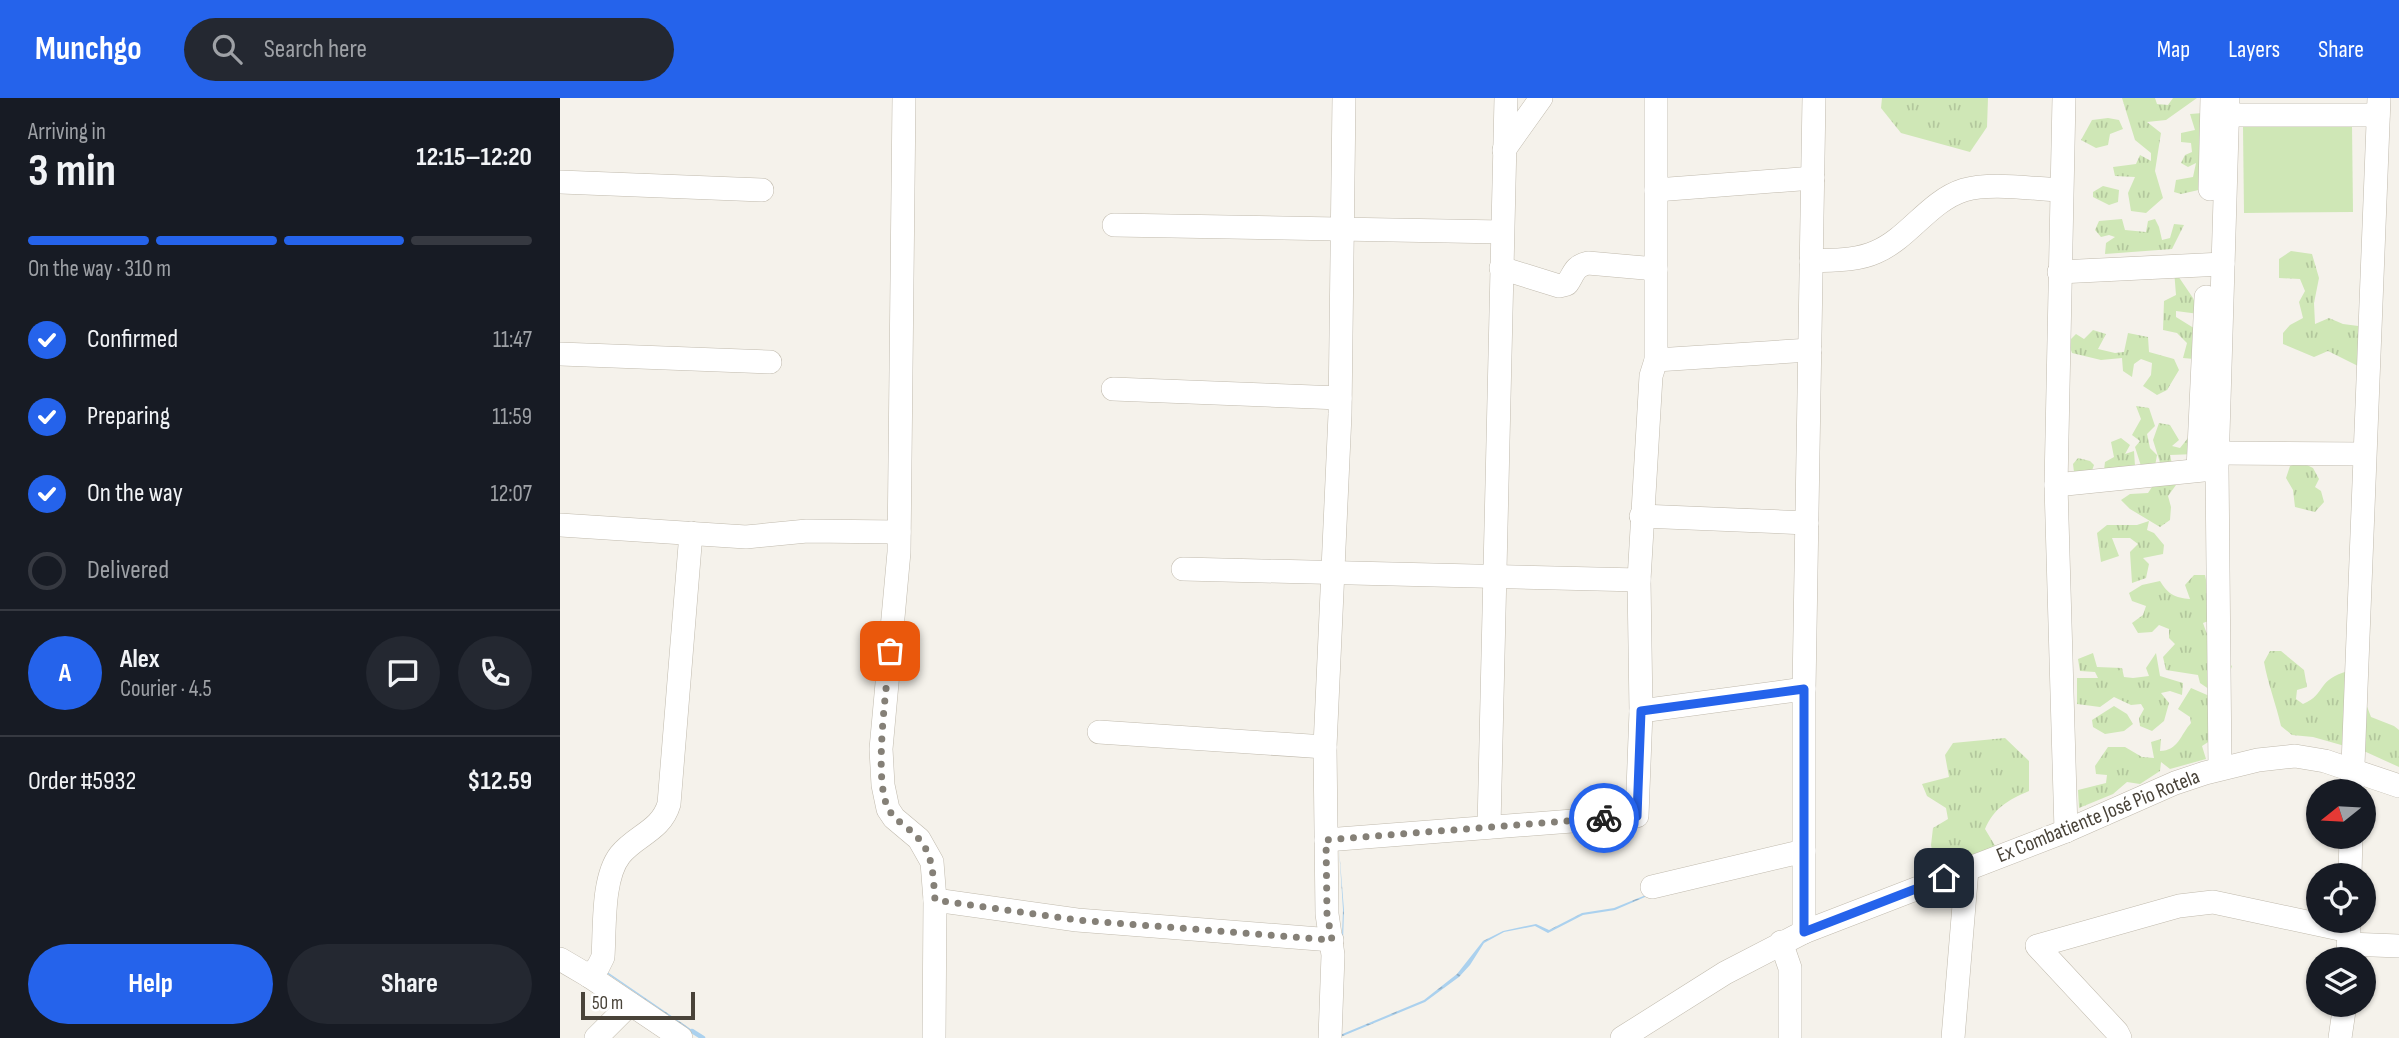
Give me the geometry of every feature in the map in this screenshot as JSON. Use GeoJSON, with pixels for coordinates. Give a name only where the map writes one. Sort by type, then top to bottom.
{"type":"FeatureCollection","features":[{"type":"Feature","properties":{"kind":"street"},"geometry":{"type":"LineString","coordinates":[[904,98],[899,532],[881,749],[883,785],[888,809],[919,839],[932,862],[935,900],[934,1038]]}},
{"type":"Feature","properties":{"kind":"street"},"geometry":{"type":"LineString","coordinates":[[1330,1038],[1333,955],[1327,914],[1325,747],[1340,398],[1344,98]]}},
{"type":"Feature","properties":{"kind":"street"},"geometry":{"type":"LineString","coordinates":[[1489,827],[1506,98]]}},
{"type":"Feature","properties":{"kind":"street"},"geometry":{"type":"LineString","coordinates":[[1504,150],[1541,98]]}},
{"type":"Feature","properties":{"kind":"street"},"geometry":{"type":"LineString","coordinates":[[1326,840],[1637,816],[1641,711],[1641,516],[1651,376],[1656,360],[1656,98]]}},
{"type":"Feature","properties":{"kind":"street"},"geometry":{"type":"LineString","coordinates":[[1804,932],[1804,689],[1814,98]]}},
{"type":"Feature","properties":{"kind":"street"},"geometry":{"type":"LineString","coordinates":[[2064,98],[2056,485],[2066,831]]}},
{"type":"Feature","properties":{"kind":"street"},"geometry":{"type":"LineString","coordinates":[[2220,768],[2211,464],[2220,107],[2379,106],[2353,779]]}},
{"type":"Feature","properties":{"kind":"street"},"geometry":{"type":"LineString","coordinates":[[1656,190],[1813,178]]}},
{"type":"Feature","properties":{"kind":"street"},"geometry":{"type":"LineString","coordinates":[[560,182],[762,190]]}},
{"type":"Feature","properties":{"kind":"street"},"geometry":{"type":"LineString","coordinates":[[1811,261],[1857,258],[1877,252],[1947,197],[1966,190],[1986,187],[2062,190]]}},
{"type":"Feature","properties":{"kind":"street"},"geometry":{"type":"LineString","coordinates":[[1114,225],[1502,232]]}},
{"type":"Feature","properties":{"kind":"street"},"geometry":{"type":"LineString","coordinates":[[1501,268],[1559,286],[1567,284],[1579,265],[1587,263],[1656,269]]}},
{"type":"Feature","properties":{"kind":"street"},"geometry":{"type":"LineString","coordinates":[[2059,272],[2215,264]]}},
{"type":"Feature","properties":{"kind":"street"},"geometry":{"type":"LineString","coordinates":[[1656,360],[1810,350]]}},
{"type":"Feature","properties":{"kind":"street"},"geometry":{"type":"LineString","coordinates":[[560,354],[770,362]]}},
{"type":"Feature","properties":{"kind":"street"},"geometry":{"type":"LineString","coordinates":[[1112,389],[1340,398]]}},
{"type":"Feature","properties":{"kind":"street"},"geometry":{"type":"LineString","coordinates":[[2056,485],[2211,464],[2364,454]]}},
{"type":"Feature","properties":{"kind":"street"},"geometry":{"type":"LineString","coordinates":[[1641,516],[1807,523]]}},
{"type":"Feature","properties":{"kind":"street"},"geometry":{"type":"LineString","coordinates":[[560,525],[746,537],[807,531],[899,532]]}},
{"type":"Feature","properties":{"kind":"street"},"geometry":{"type":"LineString","coordinates":[[589,976],[603,957],[609,874],[630,844],[660,823],[669,804],[691,533]]}},
{"type":"Feature","properties":{"kind":"street"},"geometry":{"type":"LineString","coordinates":[[1183,569],[1639,580]]}},
{"type":"Feature","properties":{"kind":"street"},"geometry":{"type":"LineString","coordinates":[[1641,711],[1804,689]]}},
{"type":"Feature","properties":{"kind":"street"},"geometry":{"type":"LineString","coordinates":[[1099,732],[1325,747]]}},
{"type":"Feature","properties":{"kind":"street","name":"Ex Combatiente José Pio Rotela"},"geometry":{"type":"LineString","coordinates":[[1622,1038],[1725,973],[1781,942],[2066,831],[2175,783],[2220,768],[2295,755],[2325,761],[2352,779]]}},
{"type":"Feature","properties":{"kind":"street","name":"Ex Combatiente José Pio Rotela"},"geometry":{"type":"LineString","coordinates":[[2376,783],[2399,786]]}},
{"type":"Feature","properties":{"kind":"street"},"geometry":{"type":"LineString","coordinates":[[1652,887],[1804,850]]}},
{"type":"Feature","properties":{"kind":"street"},"geometry":{"type":"LineString","coordinates":[[1953,1038],[1967,869]]}},
{"type":"Feature","properties":{"kind":"street"},"geometry":{"type":"LineString","coordinates":[[935,900],[1077,920],[1332,940]]}},
{"type":"Feature","properties":{"kind":"street"},"geometry":{"type":"LineString","coordinates":[[2120,1038],[2118,1032],[2037,946],[2179,906],[2213,902],[2348,939],[2399,946]]}},
{"type":"Feature","properties":{"kind":"street"},"geometry":{"type":"LineString","coordinates":[[1781,942],[1790,968],[1790,1038]]}},
{"type":"Feature","properties":{"kind":"street"},"geometry":{"type":"LineString","coordinates":[[560,960],[589,976],[681,1038]]}},
{"type":"Feature","properties":{"kind":"street"},"geometry":{"type":"LineString","coordinates":[[596,1038],[630,1004]]}},
{"type":"Feature","properties":{"kind":"street"},"geometry":{"type":"LineString","coordinates":[[2340,1038],[2343,1017]]}},
{"type":"Feature","properties":{"kind":"green space"},"geometry":{"type":"Polygon","coordinates":[[[1882,98],[1988,98],[1987,127],[1970,152],[1901,133],[1881,108],[1882,98]]]}},
{"type":"Feature","properties":{"kind":"green space"},"geometry":{"type":"Polygon","coordinates":[[[2122,98],[2155,98],[2157,104],[2168,105],[2173,98],[2197,98],[2166,120],[2147,122],[2161,133],[2155,171],[2163,198],[2146,213],[2131,211],[2128,193],[2135,177],[2115,176],[2113,167],[2136,164],[2140,155],[2151,161],[2151,153],[2135,140],[2122,98]]]}},
{"type":"Feature","properties":{"kind":"green space"},"geometry":{"type":"Polygon","coordinates":[[[2203,113],[2208,164],[2199,170],[2206,178],[2203,189],[2181,194],[2174,192],[2176,180],[2193,177],[2196,163],[2188,167],[2181,163],[2185,155],[2192,152],[2191,143],[2181,142],[2181,133],[2195,130],[2190,114],[2203,113]]]}},
{"type":"Feature","properties":{"kind":"green space"},"geometry":{"type":"Polygon","coordinates":[[[2092,120],[2119,120],[2123,129],[2110,134],[2108,145],[2096,148],[2081,140],[2092,120]]]}},
{"type":"Feature","properties":{"kind":"green space"},"geometry":{"type":"Polygon","coordinates":[[[2352,126],[2353,212],[2244,213],[2243,127],[2352,126]]]}},
{"type":"Feature","properties":{"kind":"green space"},"geometry":{"type":"Polygon","coordinates":[[[2103,186],[2119,190],[2118,202],[2109,205],[2093,197],[2093,192],[2103,186]]]}},
{"type":"Feature","properties":{"kind":"green space"},"geometry":{"type":"Polygon","coordinates":[[[2122,219],[2125,230],[2146,232],[2148,221],[2155,219],[2162,240],[2170,238],[2174,224],[2184,225],[2172,249],[2105,254],[2106,243],[2115,237],[2101,237],[2095,230],[2099,221],[2122,219]]]}},
{"type":"Feature","properties":{"kind":"green space"},"geometry":{"type":"Polygon","coordinates":[[[2291,251],[2312,254],[2319,278],[2314,303],[2315,324],[2329,318],[2343,324],[2366,327],[2358,366],[2328,351],[2314,357],[2283,344],[2283,333],[2290,325],[2303,318],[2299,302],[2305,291],[2300,279],[2279,278],[2279,259],[2291,251]]]}},
{"type":"Feature","properties":{"kind":"green space"},"geometry":{"type":"Polygon","coordinates":[[[2174,270],[2193,298],[2199,314],[2176,311],[2176,317],[2197,330],[2194,359],[2183,358],[2187,343],[2177,333],[2163,330],[2164,301],[2176,295],[2174,270]]]}},
{"type":"Feature","properties":{"kind":"green space"},"geometry":{"type":"Polygon","coordinates":[[[2093,330],[2106,334],[2098,349],[2115,353],[2124,352],[2128,333],[2148,337],[2149,352],[2174,359],[2179,370],[2167,390],[2157,395],[2143,386],[2151,375],[2152,363],[2141,359],[2134,364],[2132,377],[2123,371],[2122,358],[2101,360],[2072,353],[2068,342],[2076,334],[2084,339],[2093,330]]]}},
{"type":"Feature","properties":{"kind":"green space"},"geometry":{"type":"Polygon","coordinates":[[[2136,406],[2149,408],[2155,426],[2147,434],[2150,448],[2157,455],[2155,466],[2141,466],[2135,447],[2140,441],[2132,435],[2141,419],[2136,406]]]}},
{"type":"Feature","properties":{"kind":"green space"},"geometry":{"type":"Polygon","coordinates":[[[2159,423],[2170,425],[2179,440],[2172,446],[2180,448],[2188,438],[2196,454],[2170,455],[2172,464],[2161,466],[2153,440],[2159,423]]]}},
{"type":"Feature","properties":{"kind":"green space"},"geometry":{"type":"Polygon","coordinates":[[[2121,438],[2130,445],[2125,454],[2134,451],[2135,466],[2104,470],[2105,462],[2114,457],[2111,442],[2121,438]]]}},
{"type":"Feature","properties":{"kind":"green space"},"geometry":{"type":"Polygon","coordinates":[[[2078,458],[2094,465],[2090,476],[2074,472],[2073,464],[2078,458]]]}},
{"type":"Feature","properties":{"kind":"green space"},"geometry":{"type":"Polygon","coordinates":[[[2301,462],[2313,468],[2319,479],[2315,487],[2321,491],[2324,502],[2315,512],[2295,507],[2293,490],[2286,478],[2290,466],[2301,462]]]}},
{"type":"Feature","properties":{"kind":"green space"},"geometry":{"type":"Polygon","coordinates":[[[2176,485],[2168,496],[2170,520],[2160,527],[2130,509],[2121,500],[2130,494],[2148,493],[2152,487],[2176,485]]]}},
{"type":"Feature","properties":{"kind":"green space"},"geometry":{"type":"Polygon","coordinates":[[[2149,521],[2147,530],[2154,533],[2164,545],[2163,554],[2143,558],[2149,564],[2146,578],[2132,583],[2130,552],[2138,544],[2130,538],[2112,538],[2119,556],[2101,562],[2097,533],[2107,525],[2137,525],[2149,521]]]}},
{"type":"Feature","properties":{"kind":"green space"},"geometry":{"type":"Polygon","coordinates":[[[2194,575],[2205,575],[2214,619],[2203,623],[2208,636],[2218,652],[2232,666],[2216,694],[2200,683],[2198,675],[2166,670],[2163,657],[2175,644],[2169,638],[2169,629],[2159,625],[2152,632],[2138,633],[2132,623],[2143,615],[2146,606],[2132,601],[2129,593],[2142,585],[2160,581],[2172,594],[2190,599],[2185,585],[2194,575]]]}},
{"type":"Feature","properties":{"kind":"green space"},"geometry":{"type":"Polygon","coordinates":[[[2270,651],[2281,651],[2304,670],[2307,687],[2297,690],[2296,699],[2303,704],[2316,696],[2331,678],[2349,671],[2360,688],[2371,717],[2399,730],[2399,767],[2366,752],[2313,737],[2292,735],[2281,726],[2264,662],[2270,651]]]}},
{"type":"Feature","properties":{"kind":"green space"},"geometry":{"type":"Polygon","coordinates":[[[2093,653],[2097,667],[2122,668],[2124,677],[2133,678],[2149,676],[2146,668],[2156,653],[2160,676],[2183,683],[2182,695],[2170,691],[2161,693],[2169,703],[2164,721],[2152,731],[2140,726],[2139,718],[2144,709],[2141,704],[2131,705],[2114,697],[2100,707],[2077,704],[2077,678],[2098,678],[2095,672],[2080,671],[2078,659],[2093,653]]]}},
{"type":"Feature","properties":{"kind":"green space"},"geometry":{"type":"Polygon","coordinates":[[[2191,688],[2221,701],[2216,737],[2202,746],[2206,759],[2170,769],[2161,762],[2160,771],[2140,784],[2127,782],[2113,794],[2079,808],[2078,790],[2106,783],[2107,775],[2096,774],[2095,766],[2108,747],[2125,747],[2142,757],[2154,758],[2151,742],[2161,739],[2160,751],[2175,745],[2191,723],[2190,717],[2178,709],[2191,688]]]}},
{"type":"Feature","properties":{"kind":"green space"},"geometry":{"type":"Polygon","coordinates":[[[2114,706],[2127,714],[2133,724],[2124,731],[2105,734],[2093,727],[2092,720],[2114,706]]]}},
{"type":"Feature","properties":{"kind":"green space"},"geometry":{"type":"Polygon","coordinates":[[[2005,738],[2029,761],[2029,791],[2002,806],[1985,829],[1997,849],[1934,861],[1931,845],[1933,828],[1948,819],[1946,808],[1927,796],[1922,784],[1949,777],[1945,755],[1953,743],[2005,738]]]}},
{"type":"Feature","properties":{"kind":"water"},"geometry":{"type":"Polygon","coordinates":[[[1339,848],[1344,910],[1340,1035],[1424,1000],[1457,974],[1483,941],[1503,931],[1536,924],[1549,930],[1582,913],[1614,908],[1646,895],[1615,910],[1583,915],[1548,933],[1535,926],[1504,932],[1484,943],[1459,977],[1425,1002],[1338,1038],[1343,910],[1339,848]]]}},
{"type":"Feature","properties":{"kind":"water"},"geometry":{"type":"Polygon","coordinates":[[[603,969],[695,1032],[602,970],[603,969]]]}},
{"type":"Feature","properties":{"kind":"waterway"},"geometry":{"type":"LineString","coordinates":[[692,1031],[703,1038]]}},
{"type":"Feature","properties":{"kind":"way so far"},"geometry":{"type":"LineString","coordinates":[[890,651],[881,749],[885,802],[894,817],[919,839],[926,850],[932,862],[935,900],[1077,920],[1332,940],[1327,914],[1326,840],[1604,818]]}},
{"type":"Feature","properties":{"kind":"route"},"geometry":{"type":"LineString","coordinates":[[1604,818],[1637,816],[1641,711],[1804,689],[1804,932],[1944,878]]}}]}
